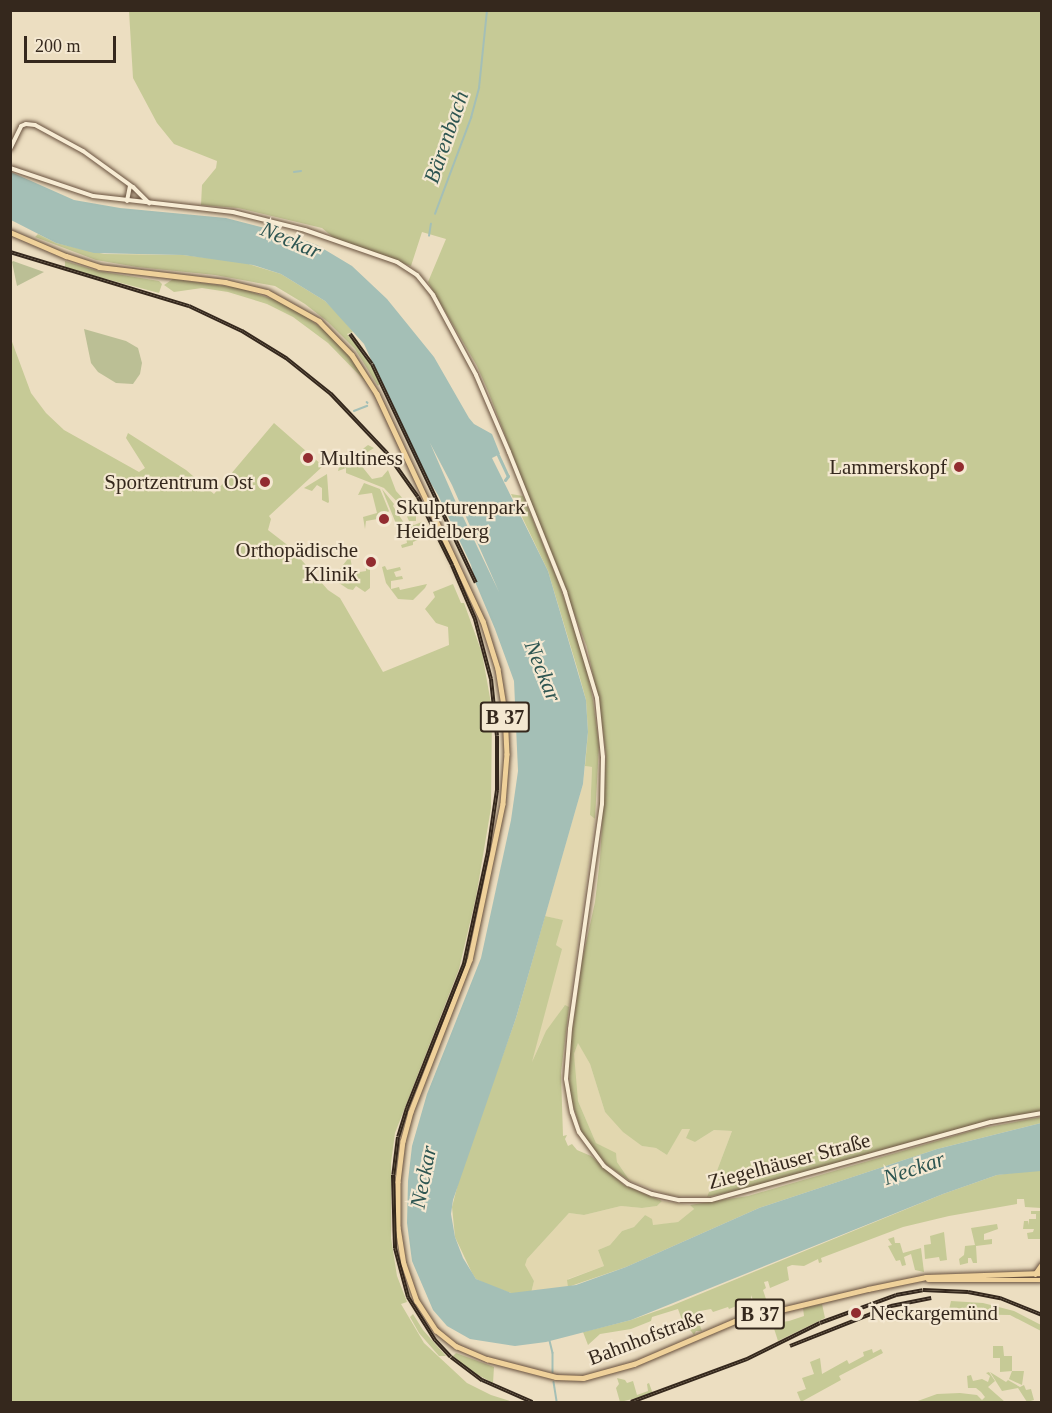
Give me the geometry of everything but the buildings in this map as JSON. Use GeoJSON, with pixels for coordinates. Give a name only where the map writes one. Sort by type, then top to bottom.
{"type":"FeatureCollection","features":[{"type":"Feature","properties":{"kind":"main road"},"geometry":{"type":"LineString","coordinates":[[10,149],[23,124],[35,125],[83,151],[130,185],[150,204]]}},
{"type":"Feature","properties":{"kind":"main road","name":"Ziegelhäuser Straße"},"geometry":{"type":"LineString","coordinates":[[10,168],[84,194],[129,202],[233,212],[271,220],[397,262],[417,275],[433,295],[471,364],[529,502],[565,592],[597,698],[603,757],[603,791],[567,1048],[567,1094],[579,1132],[590,1150],[611,1172],[639,1190],[679,1200],[720,1199],[986,1123],[1041,1113]]}},
{"type":"Feature","properties":{"kind":"main road"},"geometry":{"type":"LineString","coordinates":[[129,202],[130,185]]}},
{"type":"Feature","properties":{"kind":"main road"},"geometry":{"type":"LineString","coordinates":[[129,202],[135,192]]}},
{"type":"Feature","properties":{"kind":"main road","name":"Bahnhofstraße"},"geometry":{"type":"LineString","coordinates":[[10,232],[66,256],[99,267],[239,285],[272,294],[307,312],[338,338],[363,370],[381,401],[470,589],[494,654],[505,712],[506,773],[498,837],[470,960],[417,1095],[403,1141],[398,1182],[398,1227],[406,1274],[422,1311],[436,1330],[451,1343],[487,1359],[556,1377],[593,1377],[645,1360],[735,1321],[890,1284],[922,1278],[1035,1274],[1041,1278]]}},
{"type":"Feature","properties":{"kind":"main road"},"geometry":{"type":"LineString","coordinates":[[1035,1274],[1041,1264]]}},
{"type":"Feature","properties":{"kind":"main road","name":"Bahnhofstraße"},"geometry":{"type":"LineString","coordinates":[[922,1278],[1023,1281],[1041,1278]]}},
{"type":"Feature","properties":{"kind":"shaded area"},"geometry":{"type":"Polygon","coordinates":[[[585,766],[592,767],[590,815],[595,819],[569,1007],[564,1006],[540,1043],[530,1068],[561,949],[556,945],[562,920],[545,916],[583,784],[585,766]]]}},
{"type":"Feature","properties":{"kind":"shaded area"},"geometry":{"type":"Polygon","coordinates":[[[578,1042],[590,1064],[605,1112],[642,1146],[656,1148],[667,1155],[681,1129],[691,1129],[695,1142],[714,1130],[732,1131],[707,1197],[672,1196],[630,1181],[617,1162],[616,1154],[596,1143],[578,1101],[575,1086],[574,1054],[578,1042]]]}},
{"type":"Feature","properties":{"kind":"shaded area"},"geometry":{"type":"Polygon","coordinates":[[[662,1201],[690,1205],[694,1209],[678,1222],[665,1224],[653,1225],[645,1215],[634,1227],[622,1231],[610,1245],[598,1250],[604,1266],[568,1279],[568,1287],[531,1293],[534,1281],[524,1265],[569,1213],[584,1215],[621,1206],[642,1208],[657,1206],[662,1201]]]}},
{"type":"Feature","properties":{"kind":"green space"},"geometry":{"type":"Polygon","coordinates":[[[129,11],[1041,11],[1041,1112],[992,1120],[874,1152],[805,1176],[707,1197],[732,1131],[714,1130],[695,1142],[686,1138],[690,1129],[682,1129],[667,1155],[656,1148],[642,1146],[623,1132],[605,1112],[590,1064],[578,1043],[574,1054],[578,1101],[596,1143],[616,1153],[617,1162],[630,1181],[607,1165],[593,1149],[582,1133],[570,1096],[569,1056],[582,961],[595,902],[600,859],[606,755],[600,708],[587,647],[488,391],[477,366],[428,282],[446,239],[422,232],[411,266],[340,243],[322,228],[238,208],[201,205],[202,185],[216,168],[217,161],[174,144],[157,123],[133,78],[129,11]]]}},
{"type":"Feature","properties":{"kind":"green space"},"geometry":{"type":"Polygon","coordinates":[[[38,234],[56,243],[104,254],[183,255],[242,262],[281,274],[325,301],[342,318],[353,332],[347,334],[369,361],[380,383],[378,386],[355,349],[328,322],[305,304],[275,286],[215,275],[137,267],[96,260],[35,237],[38,234]]]}},
{"type":"Feature","properties":{"kind":"green space"},"geometry":{"type":"Polygon","coordinates":[[[13,261],[44,272],[17,286],[13,261]]]}},
{"type":"Feature","properties":{"kind":"green space"},"geometry":{"type":"Polygon","coordinates":[[[65,261],[98,271],[159,281],[162,284],[159,293],[65,268],[65,261]]]}},
{"type":"Feature","properties":{"kind":"green space"},"geometry":{"type":"Polygon","coordinates":[[[173,279],[239,288],[279,301],[307,317],[329,334],[350,356],[367,383],[328,343],[293,317],[267,304],[228,292],[202,288],[174,292],[164,285],[173,279]]]}},
{"type":"Feature","properties":{"kind":"green space"},"geometry":{"type":"Polygon","coordinates":[[[84,329],[126,341],[138,348],[142,363],[140,374],[133,384],[116,383],[98,372],[91,363],[84,329]]]}},
{"type":"Feature","properties":{"kind":"green space"},"geometry":{"type":"Polygon","coordinates":[[[11,339],[31,393],[46,413],[64,430],[139,472],[145,468],[126,438],[128,433],[186,470],[214,494],[274,423],[323,466],[269,516],[271,519],[268,530],[290,547],[328,590],[340,598],[383,672],[449,645],[448,627],[436,623],[425,609],[435,597],[433,592],[453,584],[461,603],[464,603],[482,653],[492,709],[491,808],[476,897],[459,969],[395,1133],[391,1163],[391,1238],[397,1276],[407,1302],[401,1304],[424,1343],[467,1383],[491,1395],[513,1402],[11,1402],[11,339]]]}},
{"type":"Feature","properties":{"kind":"green space"},"geometry":{"type":"Polygon","coordinates":[[[368,445],[374,448],[356,459],[372,479],[382,477],[388,470],[396,491],[416,513],[416,521],[409,521],[403,508],[384,488],[346,473],[346,468],[338,471],[339,467],[368,445]]]}},
{"type":"Feature","properties":{"kind":"green space"},"geometry":{"type":"Polygon","coordinates":[[[327,474],[328,503],[322,500],[322,488],[317,485],[312,491],[304,488],[327,474]]]}},
{"type":"Feature","properties":{"kind":"green space"},"geometry":{"type":"Polygon","coordinates":[[[364,483],[380,489],[389,511],[383,518],[366,521],[365,529],[363,517],[377,513],[372,493],[358,495],[364,483]]]}},
{"type":"Feature","properties":{"kind":"green space"},"geometry":{"type":"Polygon","coordinates":[[[382,489],[394,504],[393,506],[404,523],[414,525],[422,522],[425,527],[420,539],[413,542],[413,545],[402,548],[401,545],[407,543],[406,537],[412,536],[410,527],[402,525],[399,531],[382,489]]]}},
{"type":"Feature","properties":{"kind":"green space"},"geometry":{"type":"Polygon","coordinates":[[[511,494],[523,496],[558,581],[584,658],[599,745],[595,819],[590,815],[592,767],[585,766],[588,732],[586,700],[548,571],[511,494]]]}},
{"type":"Feature","properties":{"kind":"green space"},"geometry":{"type":"Polygon","coordinates":[[[350,556],[353,573],[366,571],[366,567],[370,569],[370,588],[365,592],[356,586],[353,590],[348,589],[336,581],[342,571],[340,569],[350,556]]]}},
{"type":"Feature","properties":{"kind":"green space"},"geometry":{"type":"Polygon","coordinates":[[[385,566],[387,570],[400,567],[401,570],[394,572],[396,577],[402,576],[403,579],[391,581],[391,589],[399,587],[400,590],[427,584],[413,600],[398,599],[386,583],[382,567],[385,566]]]}},
{"type":"Feature","properties":{"kind":"green space"},"geometry":{"type":"Polygon","coordinates":[[[545,916],[563,920],[556,945],[562,949],[532,1062],[546,1031],[565,1005],[569,1007],[561,1073],[563,1136],[567,1135],[565,1139],[568,1146],[572,1144],[577,1150],[591,1156],[624,1185],[662,1201],[657,1206],[642,1208],[621,1206],[584,1215],[569,1213],[527,1259],[525,1265],[534,1281],[531,1293],[511,1293],[476,1279],[455,1237],[452,1207],[462,1168],[516,1018],[545,916]]]}},
{"type":"Feature","properties":{"kind":"green space"},"geometry":{"type":"Polygon","coordinates":[[[1041,1117],[1041,1123],[937,1149],[759,1208],[626,1267],[568,1287],[567,1280],[604,1266],[598,1250],[610,1245],[622,1231],[634,1227],[645,1215],[652,1219],[653,1225],[678,1222],[694,1209],[690,1205],[748,1196],[978,1129],[1041,1117]]]}},
{"type":"Feature","properties":{"kind":"green space"},"geometry":{"type":"Polygon","coordinates":[[[1041,1171],[1041,1208],[1025,1207],[1024,1199],[1017,1199],[1017,1204],[903,1227],[821,1258],[822,1262],[819,1263],[818,1259],[804,1266],[792,1265],[787,1267],[789,1280],[770,1288],[768,1281],[764,1282],[766,1288],[763,1290],[766,1299],[753,1300],[751,1295],[751,1302],[741,1305],[742,1308],[739,1305],[713,1312],[711,1309],[700,1311],[696,1316],[702,1331],[696,1331],[694,1335],[688,1327],[685,1328],[678,1309],[652,1317],[651,1321],[631,1329],[600,1334],[588,1345],[583,1332],[631,1320],[671,1306],[943,1194],[997,1175],[1041,1171]]]}},
{"type":"Feature","properties":{"kind":"green space"},"geometry":{"type":"Polygon","coordinates":[[[1031,1211],[1041,1211],[1041,1239],[1028,1239],[1027,1233],[1033,1232],[1034,1229],[1023,1229],[1024,1221],[1028,1221],[1029,1225],[1029,1219],[1036,1219],[1036,1214],[1031,1214],[1031,1211]]]}},
{"type":"Feature","properties":{"kind":"green space"},"geometry":{"type":"Polygon","coordinates":[[[997,1224],[998,1229],[984,1234],[984,1240],[992,1239],[992,1244],[976,1246],[977,1263],[973,1263],[971,1258],[968,1258],[968,1263],[960,1265],[959,1259],[964,1255],[965,1246],[975,1245],[971,1228],[997,1224]]]}},
{"type":"Feature","properties":{"kind":"green space"},"geometry":{"type":"Polygon","coordinates":[[[944,1232],[947,1260],[940,1261],[939,1257],[925,1259],[924,1245],[931,1244],[930,1236],[944,1232]]]}},
{"type":"Feature","properties":{"kind":"green space"},"geometry":{"type":"Polygon","coordinates":[[[894,1237],[895,1243],[900,1243],[903,1253],[921,1248],[924,1272],[915,1270],[911,1254],[904,1257],[906,1265],[902,1266],[900,1260],[896,1261],[888,1246],[892,1245],[888,1239],[894,1237]]]}},
{"type":"Feature","properties":{"kind":"green space"},"geometry":{"type":"Polygon","coordinates":[[[951,1301],[983,1303],[1014,1311],[1041,1325],[1041,1331],[1010,1315],[948,1314],[951,1301]]]}},
{"type":"Feature","properties":{"kind":"green space"},"geometry":{"type":"Polygon","coordinates":[[[822,1304],[825,1318],[778,1341],[770,1316],[776,1314],[777,1317],[773,1319],[774,1323],[789,1321],[804,1316],[803,1308],[822,1304]]]}},
{"type":"Feature","properties":{"kind":"green space"},"geometry":{"type":"Polygon","coordinates":[[[413,1314],[423,1330],[446,1356],[439,1356],[419,1333],[410,1317],[413,1314]]]}},
{"type":"Feature","properties":{"kind":"green space"},"geometry":{"type":"Polygon","coordinates":[[[993,1346],[1003,1346],[1004,1356],[1012,1356],[1012,1371],[1000,1372],[1000,1358],[993,1358],[993,1346]]]}},
{"type":"Feature","properties":{"kind":"green space"},"geometry":{"type":"Polygon","coordinates":[[[872,1349],[873,1353],[881,1349],[883,1353],[839,1376],[841,1380],[801,1402],[797,1392],[806,1389],[802,1378],[814,1374],[810,1362],[820,1358],[822,1374],[847,1360],[849,1364],[864,1356],[863,1352],[872,1349]]]}},
{"type":"Feature","properties":{"kind":"green space"},"geometry":{"type":"Polygon","coordinates":[[[456,1353],[494,1367],[493,1383],[469,1370],[453,1356],[456,1353]]]}},
{"type":"Feature","properties":{"kind":"green space"},"geometry":{"type":"Polygon","coordinates":[[[1012,1371],[1024,1371],[1022,1385],[1009,1379],[1012,1371]]]}},
{"type":"Feature","properties":{"kind":"green space"},"geometry":{"type":"Polygon","coordinates":[[[989,1372],[995,1381],[988,1387],[1005,1402],[915,1402],[937,1394],[960,1393],[977,1395],[982,1400],[985,1397],[981,1392],[976,1388],[968,1388],[967,1376],[971,1375],[973,1381],[982,1379],[988,1382],[990,1376],[986,1373],[989,1372]]]}},
{"type":"Feature","properties":{"kind":"green space"},"geometry":{"type":"Polygon","coordinates":[[[990,1372],[1006,1382],[1008,1380],[1020,1387],[1024,1385],[1026,1390],[1031,1389],[1034,1400],[1027,1402],[1018,1388],[1002,1391],[990,1372]]]}},
{"type":"Feature","properties":{"kind":"green space"},"geometry":{"type":"Polygon","coordinates":[[[617,1378],[627,1383],[633,1381],[637,1395],[648,1391],[647,1384],[649,1383],[653,1394],[620,1402],[616,1388],[619,1384],[617,1378]]]}},
{"type":"Feature","properties":{"kind":"water","name":"Neckar"},"geometry":{"type":"Polygon","coordinates":[[[11,172],[74,200],[120,208],[226,218],[281,232],[317,245],[352,266],[387,299],[434,357],[469,418],[474,424],[492,434],[500,454],[492,458],[548,571],[586,700],[588,732],[583,784],[516,1018],[453,1200],[451,1214],[455,1237],[463,1258],[476,1279],[511,1293],[576,1285],[626,1267],[759,1208],[937,1149],[1041,1123],[1041,1171],[997,1175],[943,1194],[631,1320],[546,1342],[515,1346],[470,1339],[447,1326],[433,1310],[412,1261],[407,1223],[412,1146],[427,1094],[481,958],[511,820],[518,771],[514,681],[476,584],[471,565],[438,495],[417,461],[364,344],[325,301],[281,274],[253,265],[183,255],[94,253],[56,243],[11,220],[11,172]],[[430,443],[499,592],[452,485],[430,443]]]}},
{"type":"Feature","properties":{"kind":"waterway","name":"Bärenbach"},"geometry":{"type":"LineString","coordinates":[[435,214],[471,118],[479,88],[487,10]]}},
{"type":"Feature","properties":{"kind":"waterway"},"geometry":{"type":"LineString","coordinates":[[294,172],[301,171]]}},
{"type":"Feature","properties":{"kind":"waterway","name":"Bärenbach"},"geometry":{"type":"LineString","coordinates":[[429,236],[431,224]]}},
{"type":"Feature","properties":{"kind":"waterway"},"geometry":{"type":"LineString","coordinates":[[354,411],[367,406]]}},
{"type":"Feature","properties":{"kind":"waterway"},"geometry":{"type":"LineString","coordinates":[[498,455],[508,476],[505,480]]}},
{"type":"Feature","properties":{"kind":"waterway"},"geometry":{"type":"LineString","coordinates":[[550,1341],[553,1353],[553,1372]]}},
{"type":"Feature","properties":{"kind":"waterway"},"geometry":{"type":"LineString","coordinates":[[554,1382],[557,1402]]}},
{"type":"Feature","properties":{"kind":"railway"},"geometry":{"type":"LineString","coordinates":[[10,252],[189,306],[242,331],[286,358],[331,394],[386,452],[418,497],[452,565],[475,619],[491,679],[497,736],[497,790],[488,852],[464,964],[407,1108],[398,1137],[393,1175],[395,1248],[408,1297],[435,1340],[451,1357],[482,1380],[532,1402]]}},
{"type":"Feature","properties":{"kind":"railway"},"geometry":{"type":"LineString","coordinates":[[350,334],[372,364],[476,583]]}},
{"type":"Feature","properties":{"kind":"railway"},"geometry":{"type":"LineString","coordinates":[[631,1402],[747,1359],[820,1323],[896,1295],[923,1290],[968,1292],[1000,1298],[1042,1315]]}},
{"type":"Feature","properties":{"kind":"railway"},"geometry":{"type":"LineString","coordinates":[[790,1346],[891,1306],[931,1298]]}},
{"type":"Feature","properties":{"kind":"place","name":"Multiness"},"geometry":{"type":"Point","coordinates":[308,458]}},
{"type":"Feature","properties":{"kind":"place","name":"Lammerskopf"},"geometry":{"type":"Point","coordinates":[959,467]}},
{"type":"Feature","properties":{"kind":"place","name":"Sportzentrum Ost"},"geometry":{"type":"Point","coordinates":[265,482]}},
{"type":"Feature","properties":{"kind":"place","name":"Skulpturenpark Heidelberg"},"geometry":{"type":"Point","coordinates":[384,519]}},
{"type":"Feature","properties":{"kind":"place","name":"Orthopädische Klinik"},"geometry":{"type":"Point","coordinates":[371,562]}},
{"type":"Feature","properties":{"kind":"place","name":"Neckargemünd"},"geometry":{"type":"Point","coordinates":[856,1313]}}]}
